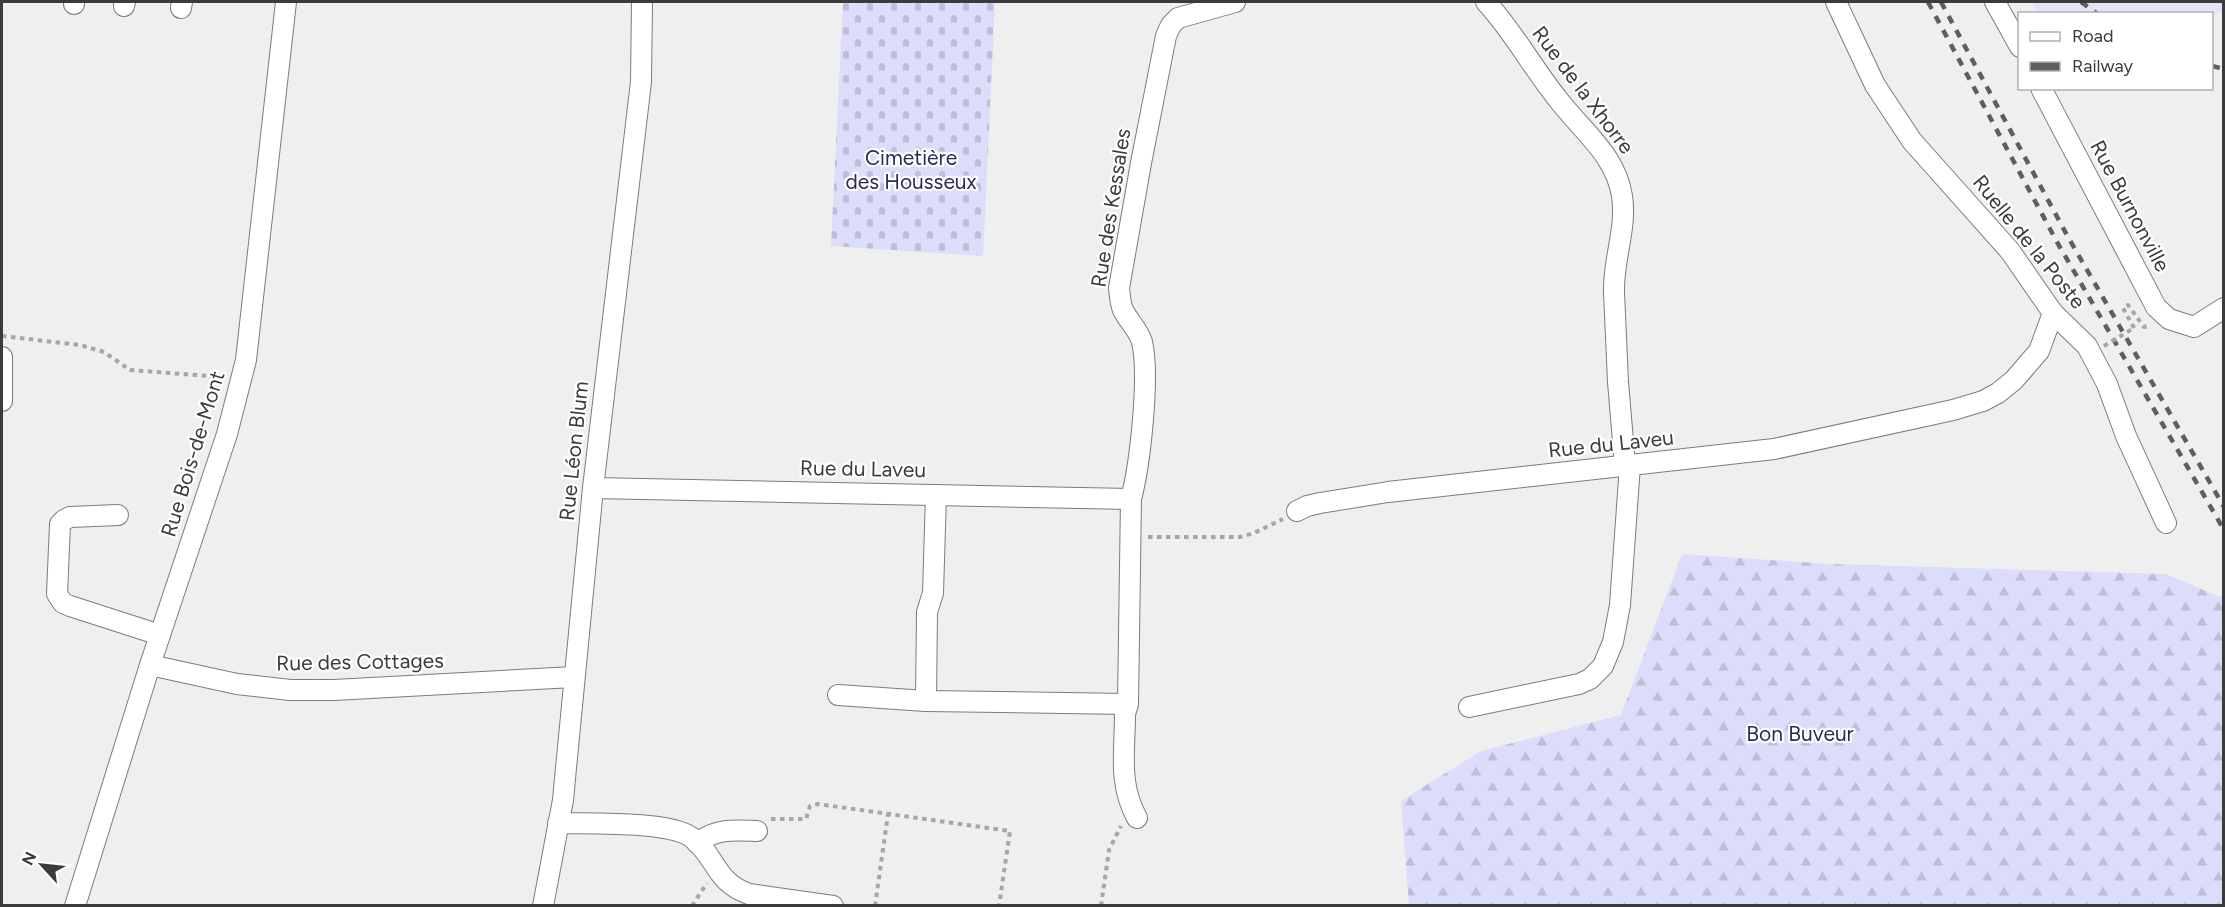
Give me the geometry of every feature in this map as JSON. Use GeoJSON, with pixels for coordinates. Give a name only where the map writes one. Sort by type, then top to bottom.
{"type":"FeatureCollection","features":[{"type":"Feature","properties":{"kind":"street","name":"Rue Bois-de-Mont"},"geometry":{"type":"LineString","coordinates":[[75,906],[150,665],[227,434],[246,360],[286,2]]}},
{"type":"Feature","properties":{"kind":"street","name":"Rue Léon Blum"},"geometry":{"type":"LineString","coordinates":[[543,906],[566,768],[593,488],[641,82],[642,2]]}},
{"type":"Feature","properties":{"kind":"street","name":"Rue des Kessales"},"geometry":{"type":"LineString","coordinates":[[1135,813],[1124,785],[1125,714],[1128,704],[1131,499],[1136,480],[1145,371],[1139,334],[1123,310],[1119,288],[1140,163],[1166,36],[1171,25],[1178,18],[1234,2]]}},
{"type":"Feature","properties":{"kind":"street","name":"Rue de la Xhorre"},"geometry":{"type":"LineString","coordinates":[[1469,707],[1578,684],[1590,679],[1603,666],[1613,642],[1620,605],[1627,465],[1618,381],[1614,292],[1623,224],[1619,183],[1603,151],[1557,99],[1486,2]]}},
{"type":"Feature","properties":{"kind":"street","name":"Ruelle de la Poste"},"geometry":{"type":"LineString","coordinates":[[1836,2],[1875,86],[1912,141],[2010,250],[2053,313],[2087,346],[2107,384],[2126,436],[2166,523]]}},
{"type":"Feature","properties":{"kind":"street"},"geometry":{"type":"LineString","coordinates":[[1995,2],[2018,45]]}},
{"type":"Feature","properties":{"kind":"street","name":"Rue Burnonville"},"geometry":{"type":"LineString","coordinates":[[2042,90],[2156,307],[2169,319],[2194,327],[2223,308]]}},
{"type":"Feature","properties":{"kind":"street","name":"Rue du Laveu"},"geometry":{"type":"LineString","coordinates":[[1297,511],[1320,503],[1388,492],[1713,457],[1802,445],[1983,401],[2014,380],[2031,362],[2039,351],[2053,313]]}},
{"type":"Feature","properties":{"kind":"street"},"geometry":{"type":"LineString","coordinates":[[2,357],[2,401]]}},
{"type":"Feature","properties":{"kind":"street","name":"Rue du Laveu"},"geometry":{"type":"LineString","coordinates":[[593,488],[1131,499]]}},
{"type":"Feature","properties":{"kind":"street"},"geometry":{"type":"LineString","coordinates":[[926,701],[927,612],[933,593],[936,495]]}},
{"type":"Feature","properties":{"kind":"street"},"geometry":{"type":"LineString","coordinates":[[118,515],[70,517],[60,524],[57,594],[59,599],[70,606],[160,634]]}},
{"type":"Feature","properties":{"kind":"street","name":"Rue des Cottages"},"geometry":{"type":"LineString","coordinates":[[150,665],[237,684],[290,690],[334,690],[574,677]]}},
{"type":"Feature","properties":{"kind":"street"},"geometry":{"type":"LineString","coordinates":[[838,695],[926,701],[1128,704]]}},
{"type":"Feature","properties":{"kind":"street"},"geometry":{"type":"LineString","coordinates":[[558,823],[658,826],[679,830],[697,843],[718,872],[737,890],[749,894],[833,906]]}},
{"type":"Feature","properties":{"kind":"street"},"geometry":{"type":"LineString","coordinates":[[697,843],[718,831],[757,831]]}},
{"type":"Feature","properties":{"kind":"path"},"geometry":{"type":"LineString","coordinates":[[2104,346],[2134,328],[2123,308],[2128,305],[2144,327]]}},
{"type":"Feature","properties":{"kind":"path"},"geometry":{"type":"LineString","coordinates":[[2,336],[80,345],[104,352],[130,370],[241,378]]}},
{"type":"Feature","properties":{"kind":"path"},"geometry":{"type":"LineString","coordinates":[[1131,537],[1240,537],[1254,533],[1297,511]]}},
{"type":"Feature","properties":{"kind":"path"},"geometry":{"type":"LineString","coordinates":[[757,831],[767,820],[806,819],[808,810],[814,804],[1010,831],[999,906]]}},
{"type":"Feature","properties":{"kind":"path"},"geometry":{"type":"LineString","coordinates":[[1101,906],[1109,850],[1118,831],[1135,813]]}},
{"type":"Feature","properties":{"kind":"path"},"geometry":{"type":"LineString","coordinates":[[875,906],[888,814]]}},
{"type":"Feature","properties":{"kind":"path"},"geometry":{"type":"LineString","coordinates":[[692,906],[697,896],[718,872]]}},
{"type":"Feature","properties":{"kind":"shaded area"},"geometry":{"type":"Polygon","coordinates":[[[2032,2],[2223,2],[2223,11],[2213,16],[2213,12],[2037,12],[2032,2]]]}},
{"type":"Feature","properties":{"kind":"green space","name":"Cimetière des Housseux"},"geometry":{"type":"Polygon","coordinates":[[[843,2],[995,2],[983,256],[831,246],[843,2]]]}},
{"type":"Feature","properties":{"kind":"green space","name":"Bon Buveur"},"geometry":{"type":"Polygon","coordinates":[[[1682,554],[1829,564],[2165,574],[2223,598],[2223,905],[1409,905],[1401,801],[1481,751],[1621,715],[1682,554]]]}},
{"type":"Feature","properties":{"kind":"railway"},"geometry":{"type":"LineString","coordinates":[[1928,2],[2057,242],[2224,530]]}},
{"type":"Feature","properties":{"kind":"railway"},"geometry":{"type":"LineString","coordinates":[[1941,2],[2068,237],[2224,507]]}},
{"type":"Feature","properties":{"kind":"railway"},"geometry":{"type":"LineString","coordinates":[[2081,2],[2095,12]]}},
{"type":"Feature","properties":{"kind":"railway"},"geometry":{"type":"LineString","coordinates":[[2213,66],[2224,69]]}}]}
